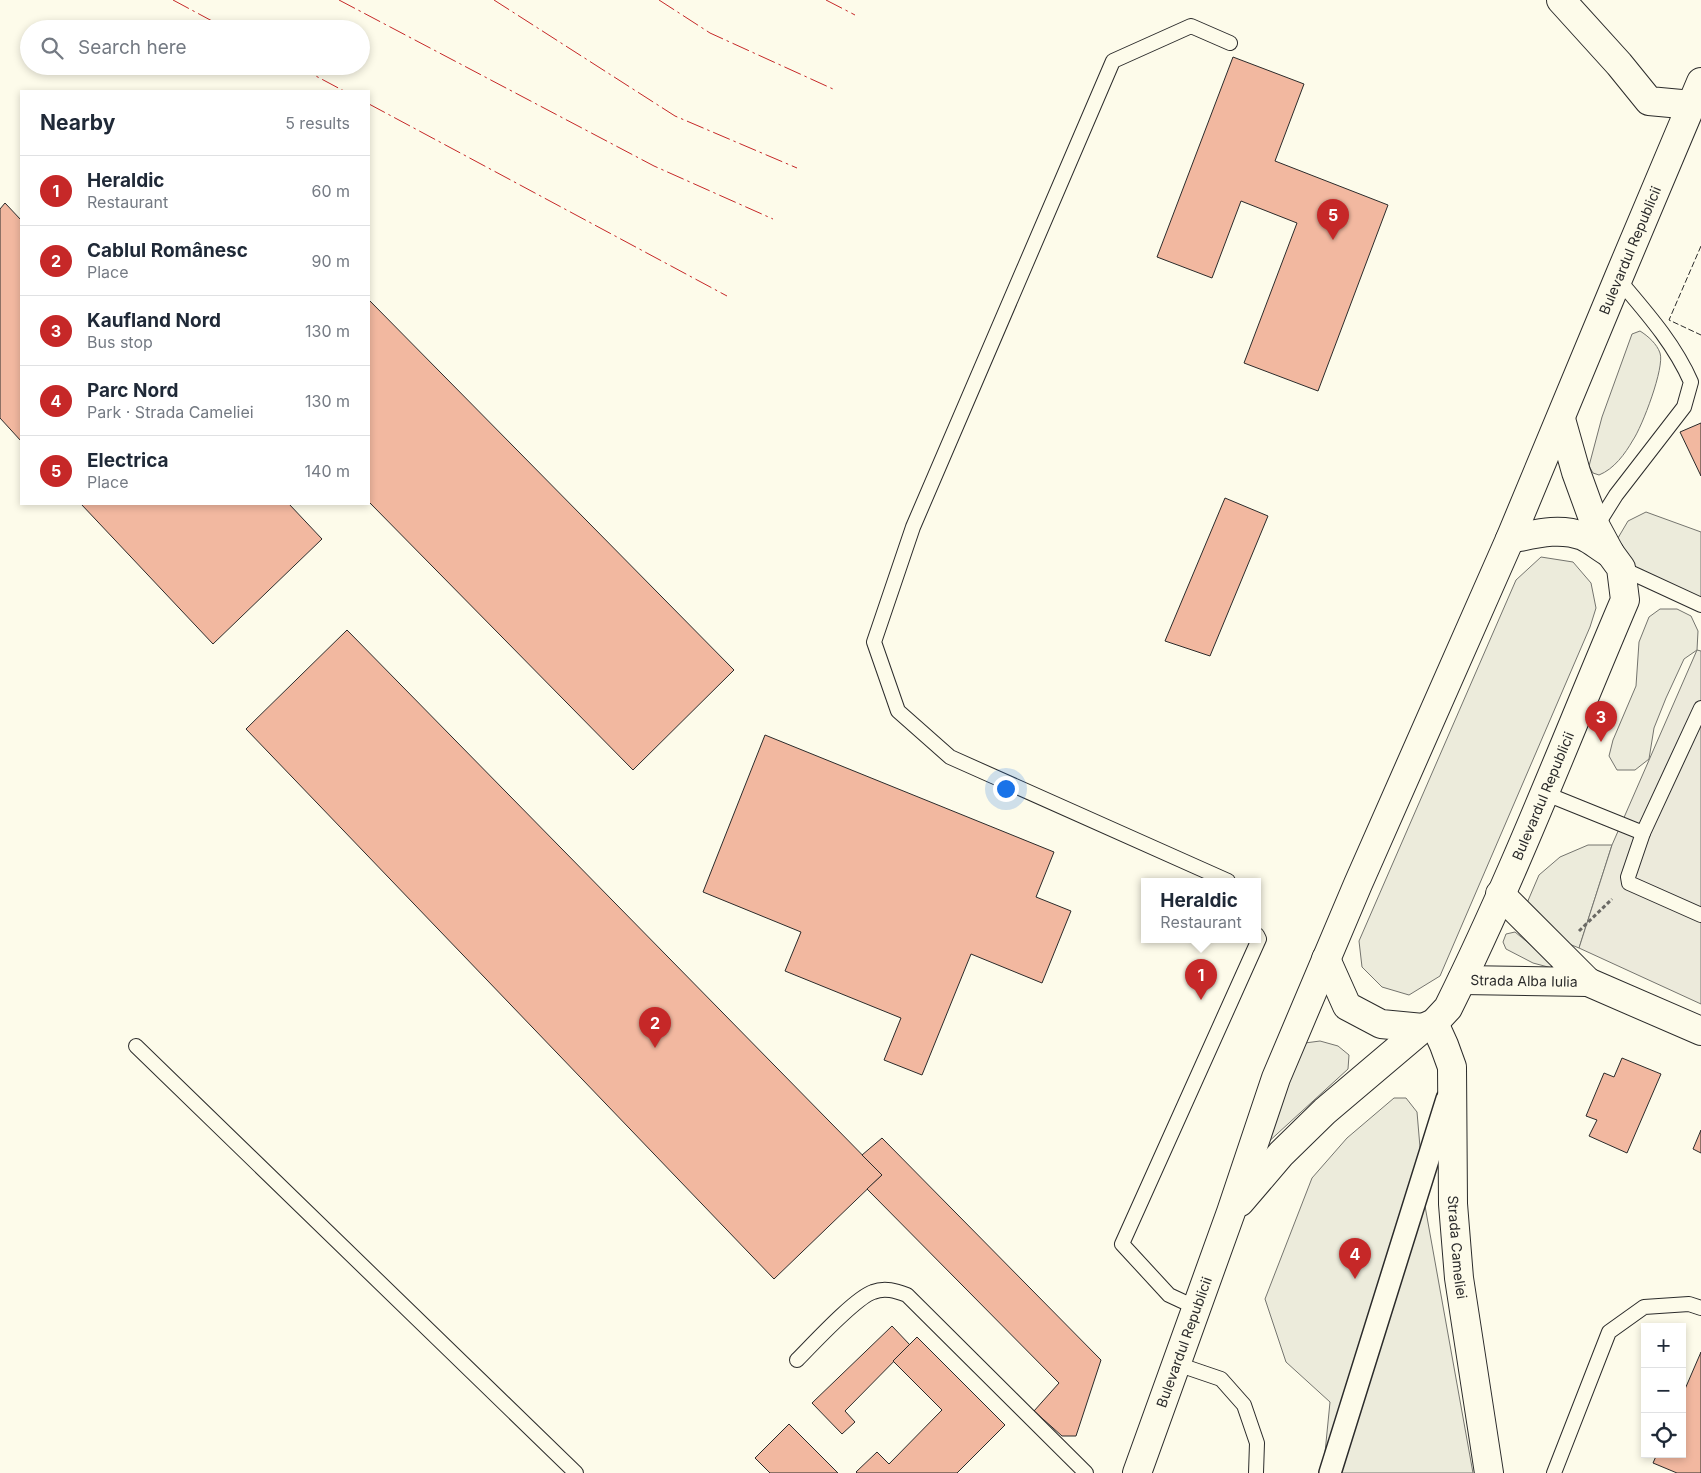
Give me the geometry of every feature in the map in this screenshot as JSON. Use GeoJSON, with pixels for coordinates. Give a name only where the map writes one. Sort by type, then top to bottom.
{"type":"FeatureCollection","features":[{"type":"Feature","properties":{"kind":"main road"},"geometry":{"type":"LineString","coordinates":[[1561,0],[1619,64],[1649,101],[1696,94]]}},
{"type":"Feature","properties":{"kind":"main road","name":"Bulevardul Republicii"},"geometry":{"type":"LineString","coordinates":[[1137,1473],[1231,1212],[1276,1078],[1326,959],[1510,539],[1696,94]]}},
{"type":"Feature","properties":{"kind":"main road","name":"Bulevardul Republicii"},"geometry":{"type":"LineString","coordinates":[[1231,1212],[1281,1154],[1325,1112],[1448,1008],[1544,793],[1625,600],[1615,561],[1596,527],[1576,472],[1561,419]]}},
{"type":"Feature","properties":{"kind":"main road"},"geometry":{"type":"LineString","coordinates":[[1510,539],[1562,530],[1584,537],[1615,561]]}},
{"type":"Feature","properties":{"kind":"main road","name":"Strada Alba Iulia"},"geometry":{"type":"LineString","coordinates":[[1500,894],[1588,982],[1701,1031]]}},
{"type":"Feature","properties":{"kind":"main road"},"geometry":{"type":"LineString","coordinates":[[1326,959],[1347,1006],[1380,1024],[1428,1026]]}},
{"type":"Feature","properties":{"kind":"main road","name":"Strada Alba Iulia"},"geometry":{"type":"LineString","coordinates":[[1462,980],[1588,982]]}},
{"type":"Feature","properties":{"kind":"main road","name":"Strada Cameliei"},"geometry":{"type":"LineString","coordinates":[[1428,1026],[1444,1045],[1452,1066],[1453,1204],[1459,1278],[1489,1473]]}},
{"type":"Feature","properties":{"kind":"street"},"geometry":{"type":"LineString","coordinates":[[1330,1473],[1452,1082]]}},
{"type":"Feature","properties":{"kind":"lane"},"geometry":{"type":"LineString","coordinates":[[1221,878],[950,757],[898,711],[874,642],[913,527],[1113,61],[1190,26],[1230,43]]}},
{"type":"Feature","properties":{"kind":"lane"},"geometry":{"type":"LineString","coordinates":[[1596,527],[1616,495],[1684,407],[1692,382],[1684,365],[1658,326],[1618,279]]}},
{"type":"Feature","properties":{"kind":"lane"},"geometry":{"type":"LineString","coordinates":[[1615,561],[1701,604]]}},
{"type":"Feature","properties":{"kind":"lane"},"geometry":{"type":"LineString","coordinates":[[1701,708],[1643,833],[1628,877],[1629,882],[1701,915]]}},
{"type":"Feature","properties":{"kind":"lane"},"geometry":{"type":"LineString","coordinates":[[1544,793],[1643,833]]}},
{"type":"Feature","properties":{"kind":"lane"},"geometry":{"type":"LineString","coordinates":[[1197,1308],[1169,1295],[1122,1244],[1256,943]]}},
{"type":"Feature","properties":{"kind":"lane"},"geometry":{"type":"LineString","coordinates":[[136,1046],[576,1473]]}},
{"type":"Feature","properties":{"kind":"lane"},"geometry":{"type":"LineString","coordinates":[[797,1360],[859,1300],[873,1292],[890,1289],[907,1295],[1086,1473]]}},
{"type":"Feature","properties":{"kind":"lane"},"geometry":{"type":"LineString","coordinates":[[1554,1473],[1609,1332],[1644,1307],[1689,1304],[1701,1308]]}},
{"type":"Feature","properties":{"kind":"lane"},"geometry":{"type":"LineString","coordinates":[[1177,1364],[1221,1379],[1244,1405],[1256,1442],[1256,1473]]}},
{"type":"Feature","properties":{"kind":"path"},"geometry":{"type":"LineString","coordinates":[[1558,951],[1629,882]]}},
{"type":"Feature","properties":{"kind":"shaded area"},"geometry":{"type":"Polygon","coordinates":[[[1640,331],[1652,340],[1660,353],[1661,360],[1656,383],[1642,423],[1630,445],[1614,465],[1599,475],[1593,473],[1589,466],[1602,417],[1632,334],[1640,331]]]}},
{"type":"Feature","properties":{"kind":"shaded area"},"geometry":{"type":"Polygon","coordinates":[[[1646,512],[1701,532],[1701,599],[1633,567],[1615,543],[1628,521],[1646,512]]]}},
{"type":"Feature","properties":{"kind":"shaded area"},"geometry":{"type":"Polygon","coordinates":[[[1541,557],[1573,562],[1591,583],[1596,608],[1590,627],[1440,976],[1409,995],[1382,987],[1362,967],[1359,941],[1516,580],[1541,557]]]}},
{"type":"Feature","properties":{"kind":"shaded area"},"geometry":{"type":"Polygon","coordinates":[[[1660,609],[1677,609],[1691,616],[1698,631],[1697,650],[1684,659],[1666,698],[1654,728],[1649,759],[1635,770],[1617,770],[1609,756],[1613,740],[1636,686],[1639,642],[1649,617],[1660,609]]]}},
{"type":"Feature","properties":{"kind":"shaded area"},"geometry":{"type":"Polygon","coordinates":[[[1697,650],[1701,651],[1701,1004],[1579,948],[1612,845],[1697,650]]]}},
{"type":"Feature","properties":{"kind":"shaded area"},"geometry":{"type":"Polygon","coordinates":[[[1588,845],[1612,845],[1579,948],[1557,939],[1527,903],[1539,875],[1560,857],[1588,845]]]}},
{"type":"Feature","properties":{"kind":"shaded area"},"geometry":{"type":"Polygon","coordinates":[[[1515,932],[1563,971],[1533,963],[1506,949],[1503,942],[1506,934],[1515,932]]]}},
{"type":"Feature","properties":{"kind":"shaded area"},"geometry":{"type":"Polygon","coordinates":[[[1320,1041],[1338,1046],[1349,1055],[1348,1069],[1265,1145],[1281,1099],[1305,1043],[1320,1041]]]}},
{"type":"Feature","properties":{"kind":"shaded area"},"geometry":{"type":"Polygon","coordinates":[[[1394,1098],[1406,1098],[1417,1112],[1425,1206],[1473,1473],[1323,1473],[1330,1402],[1286,1362],[1265,1299],[1312,1178],[1347,1138],[1394,1098]]]}},
{"type":"Feature","properties":{"kind":"building"},"geometry":{"type":"Polygon","coordinates":[[[1233,57],[1304,84],[1275,161],[1388,205],[1318,391],[1244,363],[1297,223],[1241,201],[1212,278],[1157,257],[1233,57]]]}},
{"type":"Feature","properties":{"kind":"building"},"geometry":{"type":"Polygon","coordinates":[[[5,203],[20,219],[20,440],[0,418],[0,209],[5,203]]]}},
{"type":"Feature","properties":{"kind":"building"},"geometry":{"type":"Polygon","coordinates":[[[370,301],[734,670],[633,770],[370,503],[370,301]]]}},
{"type":"Feature","properties":{"kind":"building"},"geometry":{"type":"Polygon","coordinates":[[[1701,423],[1701,476],[1680,432],[1701,423]]]}},
{"type":"Feature","properties":{"kind":"building"},"geometry":{"type":"Polygon","coordinates":[[[1225,498],[1268,516],[1210,656],[1165,641],[1225,498]]]}},
{"type":"Feature","properties":{"kind":"building"},"geometry":{"type":"Polygon","coordinates":[[[82,505],[290,505],[322,539],[213,644],[82,505]]]}},
{"type":"Feature","properties":{"kind":"building"},"geometry":{"type":"Polygon","coordinates":[[[347,630],[882,1175],[774,1279],[246,729],[347,630]]]}},
{"type":"Feature","properties":{"kind":"building"},"geometry":{"type":"Polygon","coordinates":[[[765,735],[1054,852],[1036,897],[1071,911],[1042,983],[971,954],[922,1075],[884,1060],[901,1018],[785,971],[801,932],[703,892],[765,735]]]}},
{"type":"Feature","properties":{"kind":"building"},"geometry":{"type":"Polygon","coordinates":[[[1622,1058],[1661,1074],[1627,1153],[1589,1136],[1597,1120],[1586,1116],[1604,1073],[1614,1077],[1622,1058]]]}},
{"type":"Feature","properties":{"kind":"building"},"geometry":{"type":"Polygon","coordinates":[[[1701,1130],[1701,1153],[1693,1149],[1701,1130]]]}},
{"type":"Feature","properties":{"kind":"building"},"geometry":{"type":"Polygon","coordinates":[[[882,1138],[1101,1360],[1076,1436],[1062,1436],[1034,1411],[1059,1383],[867,1189],[882,1175],[862,1155],[882,1138]]]}},
{"type":"Feature","properties":{"kind":"building"},"geometry":{"type":"Polygon","coordinates":[[[892,1326],[910,1345],[845,1411],[855,1422],[842,1434],[812,1403],[892,1326]]]}},
{"type":"Feature","properties":{"kind":"building"},"geometry":{"type":"Polygon","coordinates":[[[917,1337],[1005,1425],[957,1473],[857,1473],[877,1452],[889,1464],[942,1410],[893,1361],[917,1337]]]}},
{"type":"Feature","properties":{"kind":"building"},"geometry":{"type":"Polygon","coordinates":[[[1701,1352],[1701,1473],[1677,1473],[1653,1463],[1655,1458],[1686,1458],[1686,1387],[1701,1352]]]}},
{"type":"Feature","properties":{"kind":"building"},"geometry":{"type":"Polygon","coordinates":[[[789,1424],[838,1473],[770,1473],[755,1458],[789,1424]]]}},
{"type":"Feature","properties":{"kind":"fence"},"geometry":{"type":"LineString","coordinates":[[1701,246],[1669,320],[1701,335]]}},
{"type":"Feature","properties":{"kind":"power"},"geometry":{"type":"LineString","coordinates":[[173,0],[210,20]]}},
{"type":"Feature","properties":{"kind":"power"},"geometry":{"type":"LineString","coordinates":[[339,0],[654,166],[773,219]]}},
{"type":"Feature","properties":{"kind":"power"},"geometry":{"type":"LineString","coordinates":[[494,0],[675,116],[797,168]]}},
{"type":"Feature","properties":{"kind":"power"},"geometry":{"type":"LineString","coordinates":[[659,0],[710,33],[833,89]]}},
{"type":"Feature","properties":{"kind":"power"},"geometry":{"type":"LineString","coordinates":[[826,0],[855,15]]}},
{"type":"Feature","properties":{"kind":"power"},"geometry":{"type":"LineString","coordinates":[[314,75],[342,90]]}},
{"type":"Feature","properties":{"kind":"power"},"geometry":{"type":"LineString","coordinates":[[370,105],[727,296]]}},
{"type":"Feature","properties":{"kind":"place","name":"Electrica"},"geometry":{"type":"Point","coordinates":[1333,240]}},
{"type":"Feature","properties":{"kind":"place","name":"Kaufland Nord"},"geometry":{"type":"Point","coordinates":[1601,742]}},
{"type":"Feature","properties":{"kind":"place","name":"Heraldic"},"geometry":{"type":"Point","coordinates":[1201,1000]}},
{"type":"Feature","properties":{"kind":"place","name":"Cablul Românesc"},"geometry":{"type":"Point","coordinates":[655,1048]}},
{"type":"Feature","properties":{"kind":"place","name":"Parc Nord"},"geometry":{"type":"Point","coordinates":[1355,1279]}}]}
